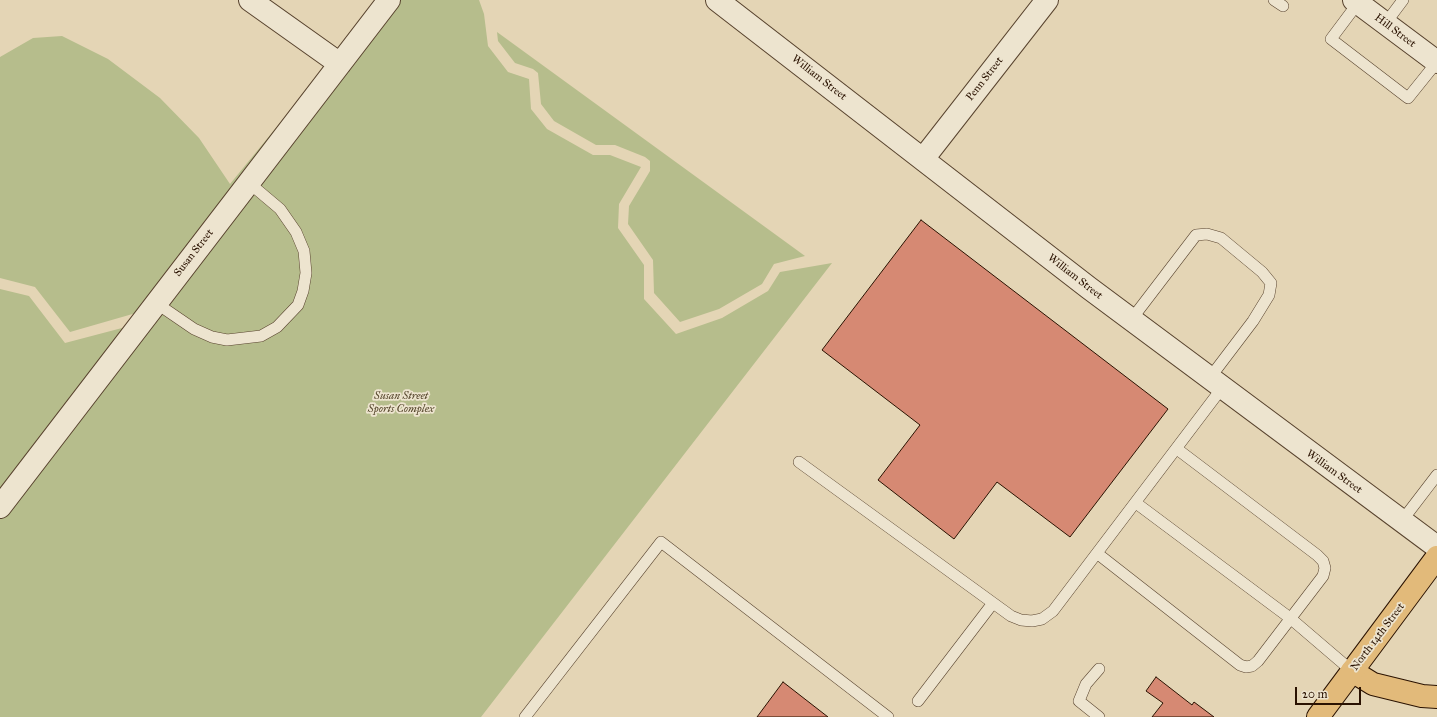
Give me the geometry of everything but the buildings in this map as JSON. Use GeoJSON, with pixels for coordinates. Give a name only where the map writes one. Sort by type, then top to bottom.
{"type":"FeatureCollection","features":[{"type":"Feature","properties":{"kind":"main road","name":"North 14th Street"},"geometry":{"type":"LineString","coordinates":[[1318,717],[1437,557]]}},
{"type":"Feature","properties":{"kind":"main road"},"geometry":{"type":"LineString","coordinates":[[1352,671],[1373,684],[1422,696],[1437,697]]}},
{"type":"Feature","properties":{"kind":"street"},"geometry":{"type":"LineString","coordinates":[[250,0],[340,64]]}},
{"type":"Feature","properties":{"kind":"street","name":"Susan Street"},"geometry":{"type":"LineString","coordinates":[[0,507],[389,0]]}},
{"type":"Feature","properties":{"kind":"street","name":"William Street"},"geometry":{"type":"LineString","coordinates":[[717,0],[1131,320],[1437,548]]}},
{"type":"Feature","properties":{"kind":"street","name":"Penn Street"},"geometry":{"type":"LineString","coordinates":[[923,159],[1047,0]]}},
{"type":"Feature","properties":{"kind":"street","name":"Hill Street"},"geometry":{"type":"LineString","coordinates":[[1356,1],[1437,62]]}},
{"type":"Feature","properties":{"kind":"lane"},"geometry":{"type":"LineString","coordinates":[[1385,24],[1403,0]]}},
{"type":"Feature","properties":{"kind":"lane"},"geometry":{"type":"LineString","coordinates":[[1356,1],[1331,39],[1408,98],[1437,62]]}},
{"type":"Feature","properties":{"kind":"lane"},"geometry":{"type":"LineString","coordinates":[[156,303],[194,330],[212,337],[227,340],[260,336],[277,327],[298,305],[303,291],[306,273],[304,251],[296,232],[280,210],[248,182]]}},
{"type":"Feature","properties":{"kind":"lane"},"geometry":{"type":"LineString","coordinates":[[799,462],[1011,616],[1021,620],[1032,621],[1042,619],[1053,611],[1177,449],[1269,295],[1271,283],[1262,272],[1221,238],[1207,234],[1196,235],[1131,320]]}},
{"type":"Feature","properties":{"kind":"lane"},"geometry":{"type":"LineString","coordinates":[[1098,554],[1240,665],[1246,667],[1252,666],[1258,661],[1323,576],[1325,568],[1323,561],[1177,449]]}},
{"type":"Feature","properties":{"kind":"lane"},"geometry":{"type":"LineString","coordinates":[[1402,522],[1437,475]]}},
{"type":"Feature","properties":{"kind":"lane"},"geometry":{"type":"LineString","coordinates":[[1136,503],[1290,618],[1352,671]]}},
{"type":"Feature","properties":{"kind":"lane"},"geometry":{"type":"LineString","coordinates":[[525,717],[661,542],[888,717]]}},
{"type":"Feature","properties":{"kind":"lane"},"geometry":{"type":"LineString","coordinates":[[918,701],[993,603]]}},
{"type":"Feature","properties":{"kind":"lane"},"geometry":{"type":"LineString","coordinates":[[1099,670],[1086,684],[1079,701],[1099,717]]}},
{"type":"Feature","properties":{"kind":"green space","name":"Susan Street Sports Complex"},"geometry":{"type":"Polygon","coordinates":[[[389,0],[479,0],[484,14],[488,46],[508,72],[529,79],[531,109],[547,129],[593,155],[610,155],[641,167],[619,204],[618,228],[644,265],[644,299],[676,334],[722,318],[768,291],[780,272],[832,263],[481,717],[0,717],[0,289],[29,296],[65,343],[141,323],[389,0]]]}},
{"type":"Feature","properties":{"kind":"green space"},"geometry":{"type":"Polygon","coordinates":[[[497,32],[805,256],[774,264],[762,284],[719,309],[680,322],[654,293],[653,260],[628,224],[629,206],[650,171],[650,161],[645,157],[615,145],[596,145],[554,121],[541,104],[538,73],[533,69],[515,63],[498,41],[497,32]]]}},
{"type":"Feature","properties":{"kind":"green space"},"geometry":{"type":"Polygon","coordinates":[[[62,36],[108,59],[160,98],[199,138],[230,184],[311,85],[136,313],[70,332],[35,287],[0,278],[0,57],[33,38],[62,36]]]}}]}
